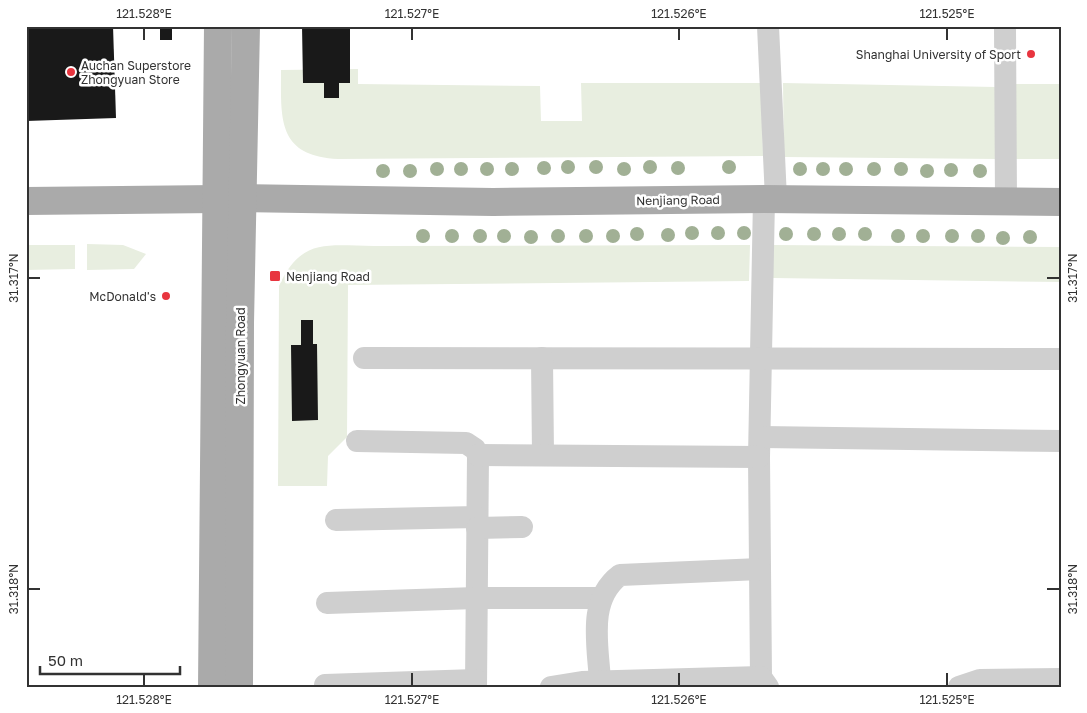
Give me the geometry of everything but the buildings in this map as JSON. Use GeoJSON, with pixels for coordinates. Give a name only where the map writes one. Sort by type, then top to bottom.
{"type":"FeatureCollection","features":[{"type":"Feature","properties":{"kind":"main road","name":"Zhongyuan Road"},"geometry":{"type":"LineString","coordinates":[[218,26],[230,199],[239,687]]}},
{"type":"Feature","properties":{"kind":"main road","name":"Zhongyuan Road"},"geometry":{"type":"LineString","coordinates":[[212,687],[230,199],[246,26]]}},
{"type":"Feature","properties":{"kind":"main road","name":"Nenjiang Road"},"geometry":{"type":"LineString","coordinates":[[26,201],[230,199],[493,202],[770,199],[1061,202]]}},
{"type":"Feature","properties":{"kind":"lane"},"geometry":{"type":"LineString","coordinates":[[551,687],[605,683],[764,682],[760,569],[759,447],[770,199],[768,26]]}},
{"type":"Feature","properties":{"kind":"lane"},"geometry":{"type":"LineString","coordinates":[[1004,26],[1006,202]]}},
{"type":"Feature","properties":{"kind":"lane"},"geometry":{"type":"LineString","coordinates":[[364,358],[1061,358]]}},
{"type":"Feature","properties":{"kind":"lane"},"geometry":{"type":"LineString","coordinates":[[542,358],[543,455]]}},
{"type":"Feature","properties":{"kind":"lane"},"geometry":{"type":"LineString","coordinates":[[325,685],[476,684],[478,455],[475,449],[466,443],[357,441]]}},
{"type":"Feature","properties":{"kind":"lane"},"geometry":{"type":"LineString","coordinates":[[478,455],[543,455],[759,447],[1061,441]]}},
{"type":"Feature","properties":{"kind":"lane"},"geometry":{"type":"LineString","coordinates":[[336,520],[477,523],[522,527]]}},
{"type":"Feature","properties":{"kind":"lane"},"geometry":{"type":"LineString","coordinates":[[605,683],[598,613],[600,598],[613,580],[624,573],[760,569]]}},
{"type":"Feature","properties":{"kind":"lane"},"geometry":{"type":"LineString","coordinates":[[326,603],[476,598],[600,598]]}},
{"type":"Feature","properties":{"kind":"lane"},"geometry":{"type":"LineString","coordinates":[[959,687],[980,680],[1061,679]]}},
{"type":"Feature","properties":{"kind":"shaded area"},"geometry":{"type":"Polygon","coordinates":[[[358,69],[358,84],[540,86],[541,121],[582,121],[581,83],[761,83],[763,156],[338,159],[318,156],[303,151],[293,142],[287,132],[283,119],[281,70],[358,69]]]}},
{"type":"Feature","properties":{"kind":"shaded area"},"geometry":{"type":"Polygon","coordinates":[[[783,83],[996,87],[997,159],[784,157],[783,83]]]}},
{"type":"Feature","properties":{"kind":"shaded area"},"geometry":{"type":"Polygon","coordinates":[[[1015,84],[1061,84],[1061,159],[1016,159],[1015,84]]]}},
{"type":"Feature","properties":{"kind":"shaded area"},"geometry":{"type":"Polygon","coordinates":[[[87,244],[123,245],[146,254],[134,269],[87,270],[87,244]]]}},
{"type":"Feature","properties":{"kind":"shaded area"},"geometry":{"type":"Polygon","coordinates":[[[26,245],[75,245],[75,269],[26,270],[26,245]]]}},
{"type":"Feature","properties":{"kind":"shaded area"},"geometry":{"type":"Polygon","coordinates":[[[343,245],[750,245],[749,281],[348,285],[347,437],[328,456],[327,486],[278,486],[279,286],[297,259],[307,252],[318,248],[343,245]]]}},
{"type":"Feature","properties":{"kind":"shaded area"},"geometry":{"type":"Polygon","coordinates":[[[772,245],[1061,247],[1061,282],[773,278],[772,245]]]}},
{"type":"Feature","properties":{"kind":"place","name":"Shanghai University of Sport"},"geometry":{"type":"Point","coordinates":[1031,54]}},
{"type":"Feature","properties":{"kind":"place","name":"Auchan Superstore Zhongyuan Store"},"geometry":{"type":"Point","coordinates":[71,72]}},
{"type":"Feature","properties":{"kind":"place","name":"Nenjiang Road"},"geometry":{"type":"Point","coordinates":[275,276]}},
{"type":"Feature","properties":{"kind":"place","name":"McDonald's"},"geometry":{"type":"Point","coordinates":[166,296]}}]}
